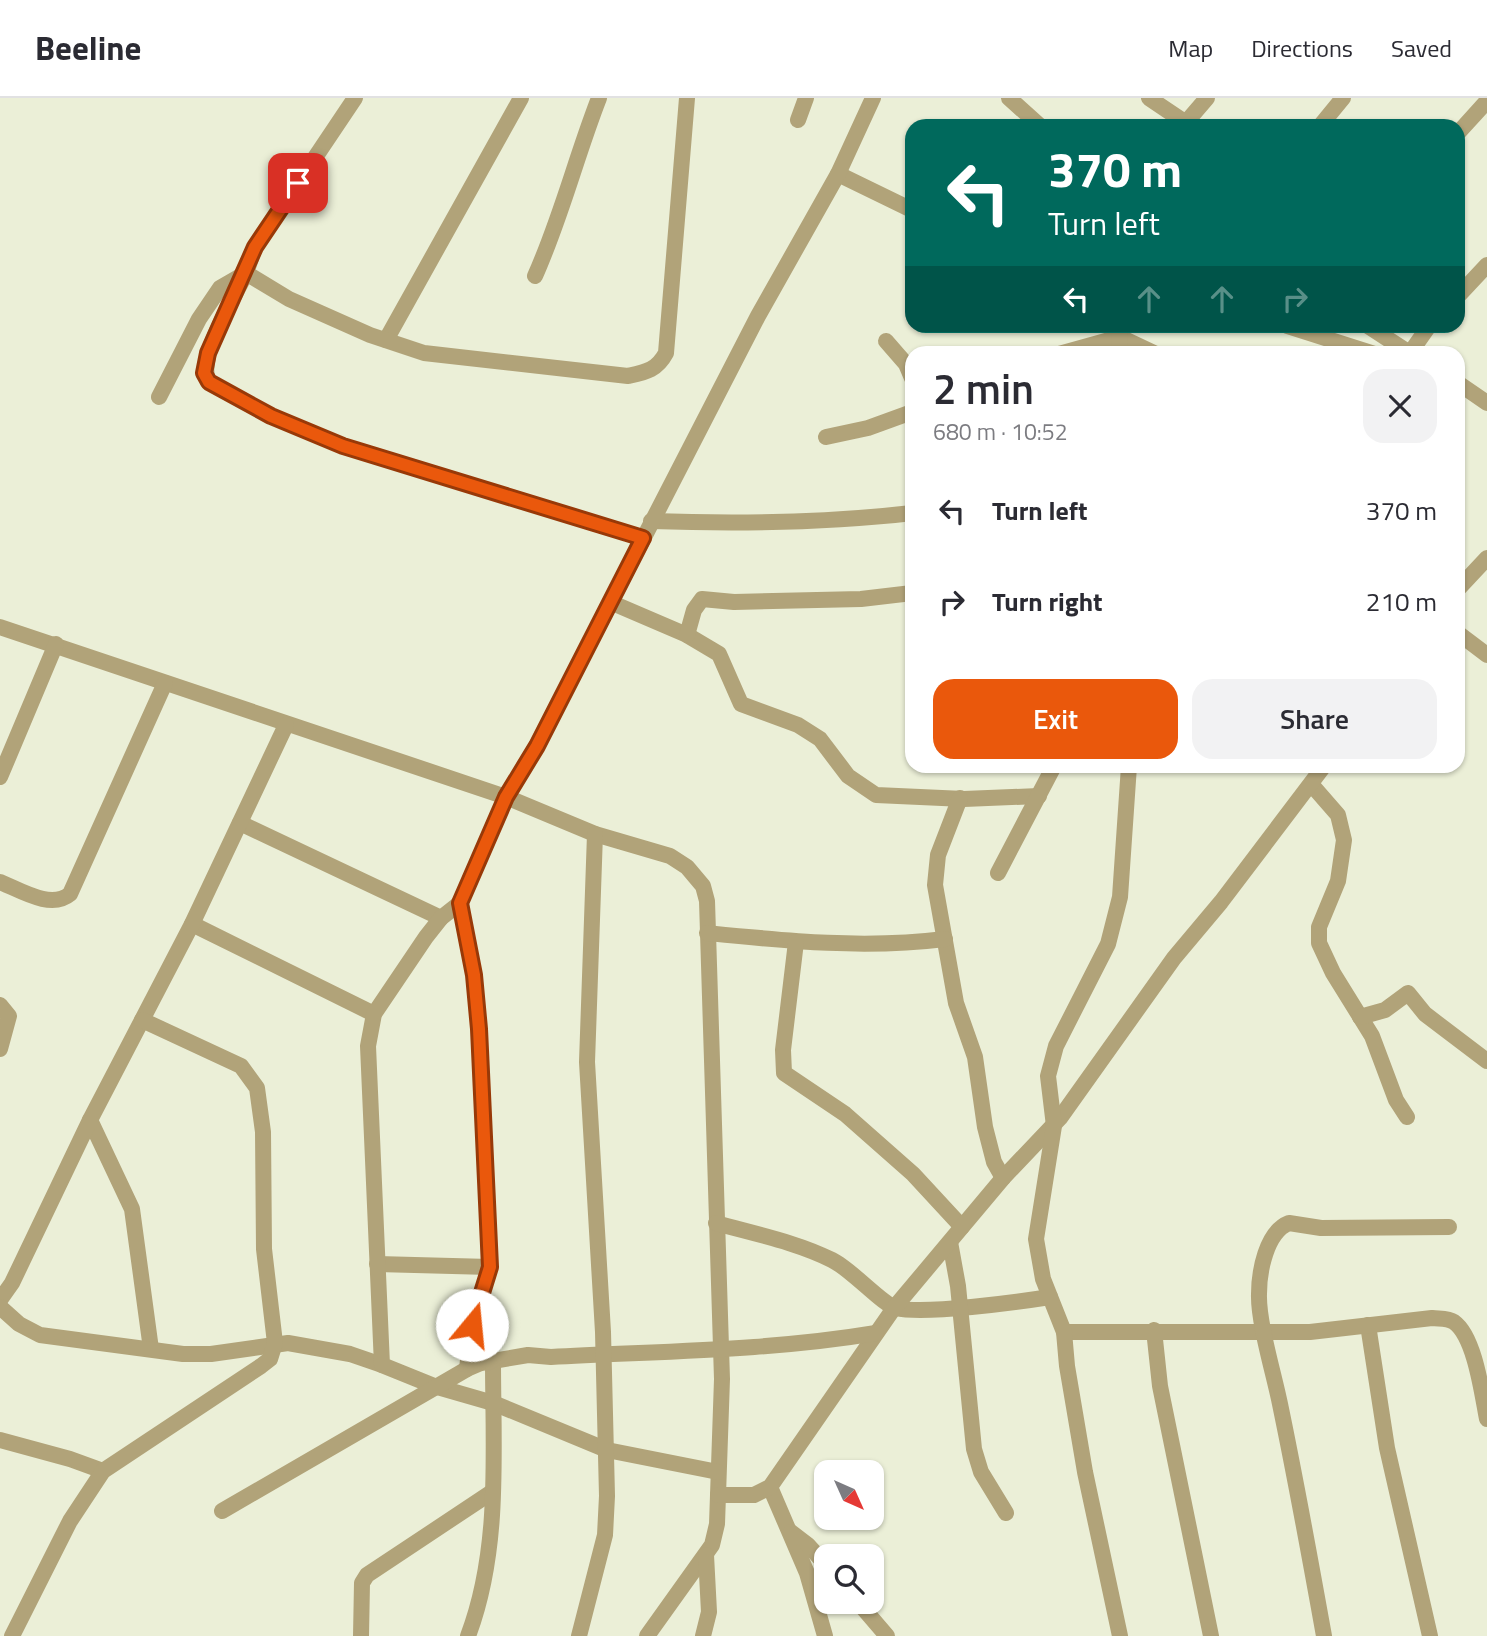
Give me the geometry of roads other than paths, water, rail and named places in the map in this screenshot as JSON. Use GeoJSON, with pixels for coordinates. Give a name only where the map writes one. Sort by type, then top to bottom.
{"type":"FeatureCollection","features":[{"type":"Feature","properties":{"kind":"street"},"geometry":{"type":"LineString","coordinates":[[355,98],[255,247],[246,273],[208,353],[204,373],[209,382],[271,416],[343,446],[643,538]]}},
{"type":"Feature","properties":{"kind":"street"},"geometry":{"type":"LineString","coordinates":[[386,340],[521,98]]}},
{"type":"Feature","properties":{"kind":"street"},"geometry":{"type":"LineString","coordinates":[[535,276],[551,240],[581,144],[599,98]]}},
{"type":"Feature","properties":{"kind":"street"},"geometry":{"type":"LineString","coordinates":[[246,273],[289,299],[424,353],[628,376],[650,371],[660,365],[666,353],[687,98]]}},
{"type":"Feature","properties":{"kind":"street"},"geometry":{"type":"LineString","coordinates":[[799,120],[806,98]]}},
{"type":"Feature","properties":{"kind":"street"},"geometry":{"type":"LineString","coordinates":[[382,1365],[368,1046],[374,1014],[441,918],[460,903],[506,797],[537,746],[758,316],[838,174],[873,98]]}},
{"type":"Feature","properties":{"kind":"street"},"geometry":{"type":"LineString","coordinates":[[1009,98],[1032,119]]}},
{"type":"Feature","properties":{"kind":"street"},"geometry":{"type":"LineString","coordinates":[[1149,98],[1176,119]]}},
{"type":"Feature","properties":{"kind":"street"},"geometry":{"type":"LineString","coordinates":[[1189,119],[1207,98]]}},
{"type":"Feature","properties":{"kind":"street"},"geometry":{"type":"LineString","coordinates":[[1326,119],[1343,98]]}},
{"type":"Feature","properties":{"kind":"street"},"geometry":{"type":"LineString","coordinates":[[1465,125],[1487,101]]}},
{"type":"Feature","properties":{"kind":"street"},"geometry":{"type":"LineString","coordinates":[[838,174],[905,207]]}},
{"type":"Feature","properties":{"kind":"street"},"geometry":{"type":"LineString","coordinates":[[1465,289],[1487,265]]}},
{"type":"Feature","properties":{"kind":"street"},"geometry":{"type":"LineString","coordinates":[[159,397],[200,319],[220,288],[246,273]]}},
{"type":"Feature","properties":{"kind":"street"},"geometry":{"type":"LineString","coordinates":[[1309,333],[1350,346]]}},
{"type":"Feature","properties":{"kind":"street"},"geometry":{"type":"LineString","coordinates":[[1379,333],[1399,346]]}},
{"type":"Feature","properties":{"kind":"street"},"geometry":{"type":"LineString","coordinates":[[1091,346],[1119,339],[1136,346]]}},
{"type":"Feature","properties":{"kind":"street"},"geometry":{"type":"LineString","coordinates":[[886,341],[905,363]]}},
{"type":"Feature","properties":{"kind":"street"},"geometry":{"type":"LineString","coordinates":[[1465,388],[1487,403]]}},
{"type":"Feature","properties":{"kind":"street"},"geometry":{"type":"LineString","coordinates":[[826,437],[868,428],[905,415]]}},
{"type":"Feature","properties":{"kind":"street"},"geometry":{"type":"LineString","coordinates":[[652,522],[862,518],[905,514]]}},
{"type":"Feature","properties":{"kind":"street"},"geometry":{"type":"LineString","coordinates":[[1465,582],[1487,558]]}},
{"type":"Feature","properties":{"kind":"street"},"geometry":{"type":"LineString","coordinates":[[687,635],[694,610],[702,599],[733,602],[861,599],[905,594]]}},
{"type":"Feature","properties":{"kind":"street"},"geometry":{"type":"LineString","coordinates":[[610,602],[687,635],[719,654],[741,704],[799,725],[820,739],[848,776],[876,795],[960,799],[1039,796]]}},
{"type":"Feature","properties":{"kind":"street"},"geometry":{"type":"LineString","coordinates":[[0,627],[506,797],[595,834],[670,856],[687,867],[706,894],[720,1351],[715,1536],[706,1555],[647,1636]]}},
{"type":"Feature","properties":{"kind":"street"},"geometry":{"type":"LineString","coordinates":[[1465,638],[1487,655]]}},
{"type":"Feature","properties":{"kind":"street"},"geometry":{"type":"LineString","coordinates":[[0,778],[56,644]]}},
{"type":"Feature","properties":{"kind":"street"},"geometry":{"type":"LineString","coordinates":[[0,882],[46,900],[60,900],[70,894],[165,682]]}},
{"type":"Feature","properties":{"kind":"street"},"geometry":{"type":"LineString","coordinates":[[0,1300],[23,1261],[90,1119],[192,924],[286,725]]}},
{"type":"Feature","properties":{"kind":"street"},"geometry":{"type":"LineString","coordinates":[[998,873],[1050,773]]}},
{"type":"Feature","properties":{"kind":"street"},"geometry":{"type":"LineString","coordinates":[[1120,1636],[1085,1472],[1064,1332],[1043,1279],[1036,1240],[1054,1126],[1048,1076],[1056,1046],[1108,944],[1120,897],[1129,773]]}},
{"type":"Feature","properties":{"kind":"street"},"geometry":{"type":"LineString","coordinates":[[718,1495],[754,1495],[770,1487],[894,1308],[1003,1178],[1054,1126],[1174,958],[1221,902],[1319,773]]}},
{"type":"Feature","properties":{"kind":"street"},"geometry":{"type":"LineString","coordinates":[[1311,784],[1338,815],[1344,840],[1338,881],[1319,927],[1319,943],[1333,973],[1372,1036],[1396,1100],[1407,1117]]}},
{"type":"Feature","properties":{"kind":"street"},"geometry":{"type":"LineString","coordinates":[[960,799],[938,855],[935,885],[956,1003],[975,1057],[985,1127],[995,1162],[1003,1178]]}},
{"type":"Feature","properties":{"kind":"street"},"geometry":{"type":"LineString","coordinates":[[240,823],[441,918]]}},
{"type":"Feature","properties":{"kind":"street"},"geometry":{"type":"LineString","coordinates":[[579,1636],[605,1535],[607,1450],[587,1062],[595,834]]}},
{"type":"Feature","properties":{"kind":"street"},"geometry":{"type":"LineString","coordinates":[[460,903],[474,975],[479,1029],[490,1267],[472,1325],[467,1369]]}},
{"type":"Feature","properties":{"kind":"street"},"geometry":{"type":"LineString","coordinates":[[192,924],[374,1014]]}},
{"type":"Feature","properties":{"kind":"street"},"geometry":{"type":"LineString","coordinates":[[708,933],[796,942],[874,945],[945,939]]}},
{"type":"Feature","properties":{"kind":"street"},"geometry":{"type":"LineString","coordinates":[[796,942],[783,1050],[784,1073],[845,1114],[913,1174],[962,1227]]}},
{"type":"Feature","properties":{"kind":"street"},"geometry":{"type":"LineString","coordinates":[[1360,1017],[1385,1010],[1409,993],[1425,1014],[1487,1061]]}},
{"type":"Feature","properties":{"kind":"street"},"geometry":{"type":"LineString","coordinates":[[0,1005],[9,1016],[0,1049]]}},
{"type":"Feature","properties":{"kind":"street"},"geometry":{"type":"LineString","coordinates":[[12,1636],[70,1521],[103,1471],[261,1366],[270,1359],[275,1343],[264,1249],[263,1132],[254,1082],[241,1066],[142,1020]]}},
{"type":"Feature","properties":{"kind":"street"},"geometry":{"type":"LineString","coordinates":[[90,1119],[132,1209],[151,1349]]}},
{"type":"Feature","properties":{"kind":"street"},"geometry":{"type":"LineString","coordinates":[[716,1223],[789,1243],[832,1260],[855,1275],[894,1308],[960,1306],[1050,1297]]}},
{"type":"Feature","properties":{"kind":"street"},"geometry":{"type":"LineString","coordinates":[[1324,1636],[1260,1313],[1260,1281],[1270,1243],[1283,1226],[1289,1223],[1321,1228],[1450,1227]]}},
{"type":"Feature","properties":{"kind":"street"},"geometry":{"type":"LineString","coordinates":[[950,1242],[960,1306],[974,1449],[981,1472],[1006,1513]]}},
{"type":"Feature","properties":{"kind":"street"},"geometry":{"type":"LineString","coordinates":[[377,1264],[490,1267]]}},
{"type":"Feature","properties":{"kind":"street"},"geometry":{"type":"LineString","coordinates":[[0,1307],[19,1324],[40,1335],[183,1354],[211,1354],[275,1343],[302,1344],[350,1354],[434,1386],[493,1403],[607,1450],[718,1472]]}},
{"type":"Feature","properties":{"kind":"street"},"geometry":{"type":"LineString","coordinates":[[1064,1332],[1310,1332],[1433,1318],[1451,1320],[1462,1329],[1469,1344],[1487,1419]]}},
{"type":"Feature","properties":{"kind":"street"},"geometry":{"type":"LineString","coordinates":[[1368,1325],[1387,1448],[1430,1636]]}},
{"type":"Feature","properties":{"kind":"street"},"geometry":{"type":"LineString","coordinates":[[1154,1330],[1160,1386],[1211,1636]]}},
{"type":"Feature","properties":{"kind":"street"},"geometry":{"type":"LineString","coordinates":[[222,1511],[434,1386],[467,1369],[493,1361],[528,1355],[720,1351],[812,1344],[876,1333]]}},
{"type":"Feature","properties":{"kind":"street"},"geometry":{"type":"LineString","coordinates":[[468,1636],[484,1575],[492,1523],[493,1361]]}},
{"type":"Feature","properties":{"kind":"street"},"geometry":{"type":"LineString","coordinates":[[0,1440],[71,1459],[103,1471]]}},
{"type":"Feature","properties":{"kind":"street"},"geometry":{"type":"LineString","coordinates":[[770,1487],[807,1573],[825,1636]]}},
{"type":"Feature","properties":{"kind":"street"},"geometry":{"type":"LineString","coordinates":[[361,1636],[362,1583],[368,1575],[492,1492]]}},
{"type":"Feature","properties":{"kind":"street"},"geometry":{"type":"LineString","coordinates":[[789,1530],[814,1552]]}},
{"type":"Feature","properties":{"kind":"street"},"geometry":{"type":"LineString","coordinates":[[704,1636],[709,1612],[706,1555]]}},
{"type":"Feature","properties":{"kind":"street"},"geometry":{"type":"LineString","coordinates":[[868,1614],[887,1636]]}}]}
